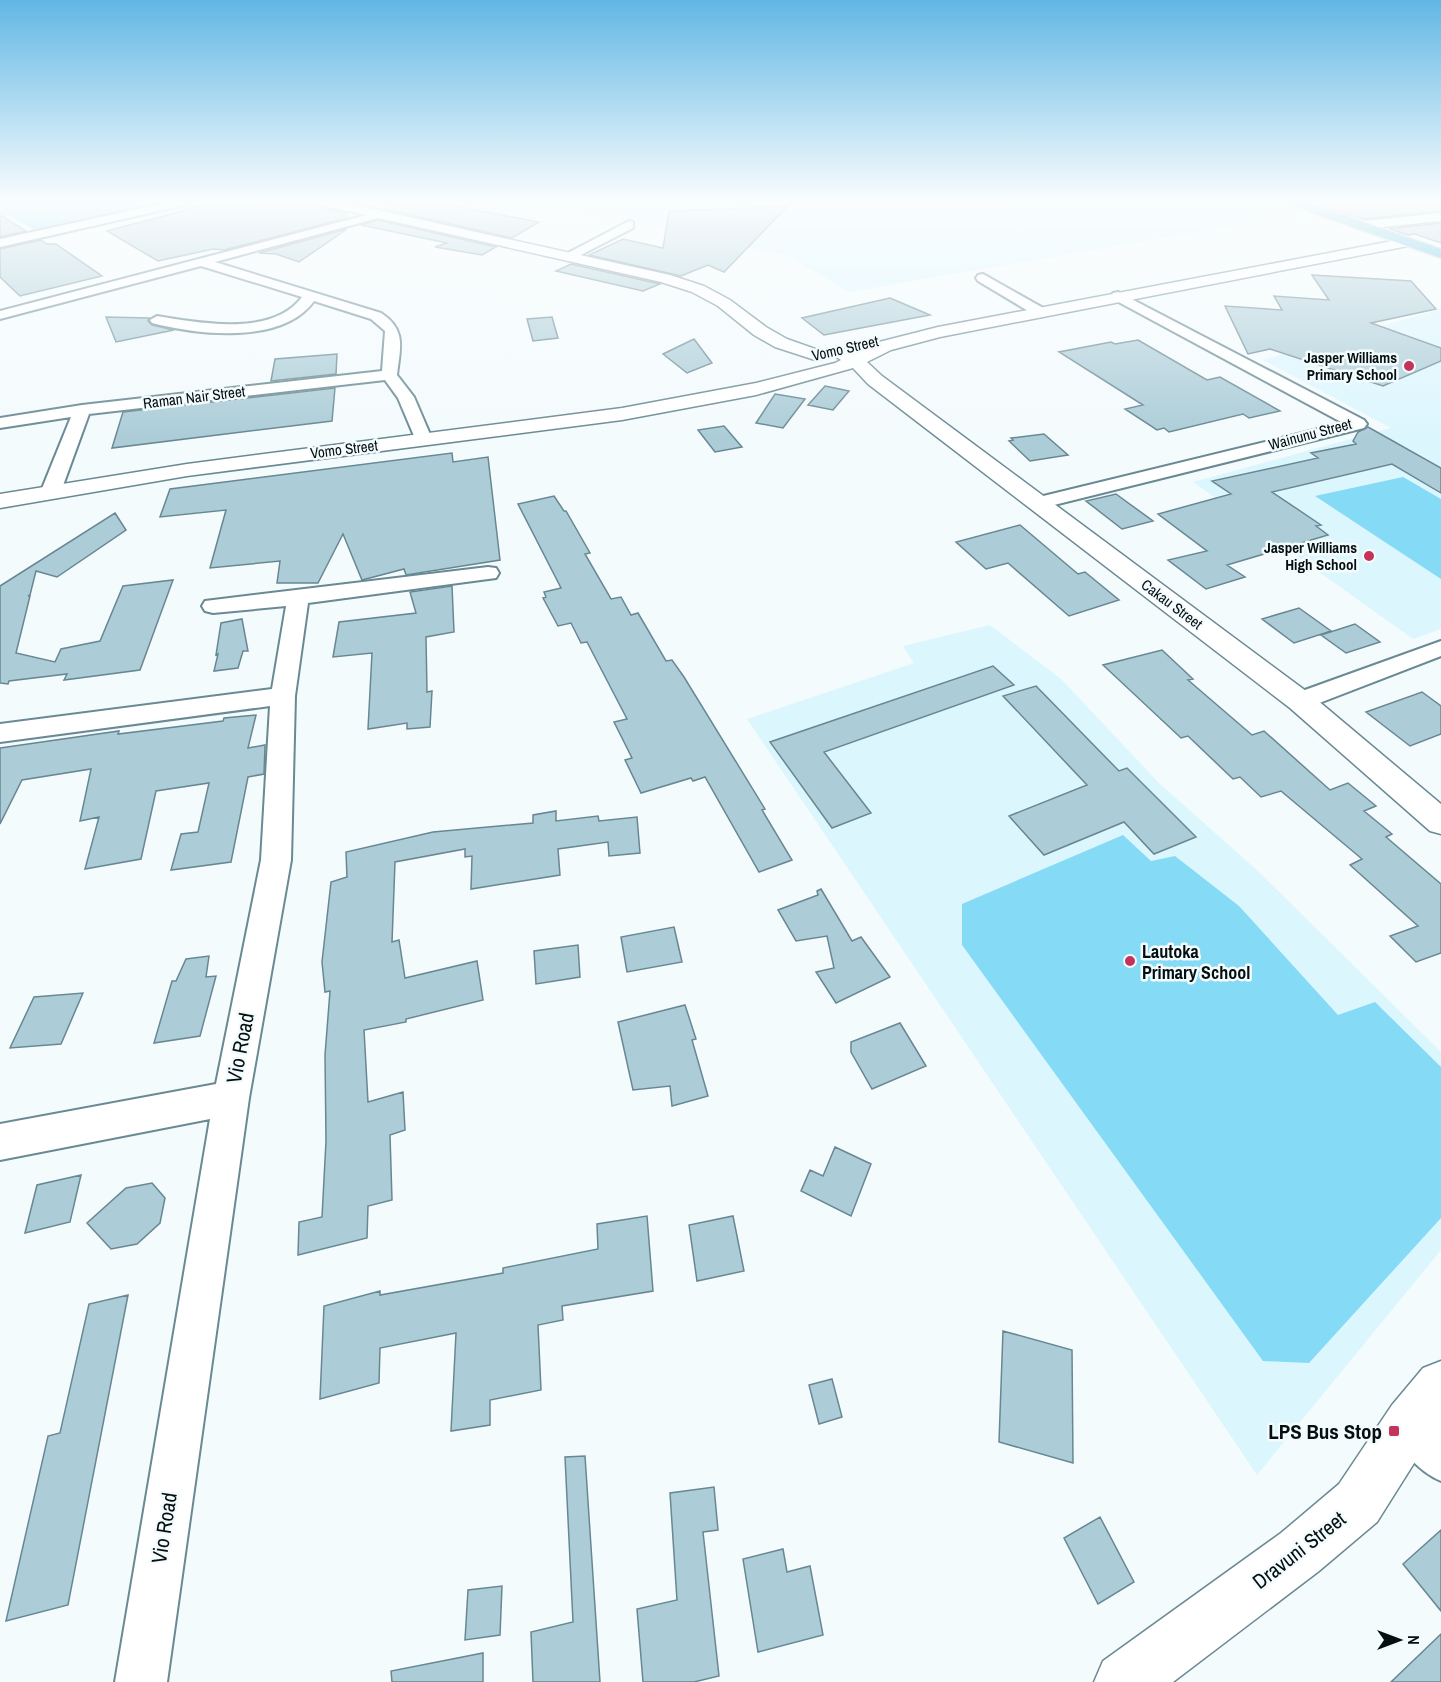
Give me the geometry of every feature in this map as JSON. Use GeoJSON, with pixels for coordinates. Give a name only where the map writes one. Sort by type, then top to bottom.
{"type":"FeatureCollection","features":[{"type":"Feature","properties":{"kind":"main road"},"geometry":{"type":"LineString","coordinates":[[672,280],[698,289],[724,303],[760,331],[789,347],[855,360]]}},
{"type":"Feature","properties":{"kind":"main road","name":"Vomo Street"},"geometry":{"type":"LineString","coordinates":[[0,501],[187,470],[602,418],[756,389],[818,373],[885,346],[938,332],[1201,280]]}},
{"type":"Feature","properties":{"kind":"main road"},"geometry":{"type":"LineString","coordinates":[[760,331],[789,366],[798,372],[818,373]]}},
{"type":"Feature","properties":{"kind":"main road","name":"Vomo Street"},"geometry":{"type":"LineString","coordinates":[[688,401],[767,378],[789,366],[824,353],[888,338],[938,332]]}},
{"type":"Feature","properties":{"kind":"main road","name":"Cakau Street"},"geometry":{"type":"LineString","coordinates":[[855,360],[865,371],[896,395],[1300,701],[1441,822]]}},
{"type":"Feature","properties":{"kind":"main road","name":"Cakau Street"},"geometry":{"type":"LineString","coordinates":[[818,373],[858,376],[896,395]]}},
{"type":"Feature","properties":{"kind":"main road","name":"Dravuni Street"},"geometry":{"type":"LineString","coordinates":[[1124,1682],[1300,1552],[1358,1503],[1431,1422]]}},
{"type":"Feature","properties":{"kind":"street"},"geometry":{"type":"LineString","coordinates":[[0,315],[132,280]]}},
{"type":"Feature","properties":{"kind":"street"},"geometry":{"type":"LineString","coordinates":[[263,280],[355,308],[385,322],[392,331],[393,344],[389,375],[406,397],[423,439]]}},
{"type":"Feature","properties":{"kind":"street"},"geometry":{"type":"LineString","coordinates":[[987,280],[1040,312]]}},
{"type":"Feature","properties":{"kind":"street"},"geometry":{"type":"LineString","coordinates":[[157,320],[207,328],[249,326],[293,315],[307,306],[311,295]]}},
{"type":"Feature","properties":{"kind":"street","name":"Wainunu Street"},"geometry":{"type":"LineString","coordinates":[[1038,503],[1358,424],[1118,296]]}},
{"type":"Feature","properties":{"kind":"street","name":"Raman Nair Street"},"geometry":{"type":"LineString","coordinates":[[0,423],[82,410],[389,375]]}},
{"type":"Feature","properties":{"kind":"street"},"geometry":{"type":"LineString","coordinates":[[51,491],[82,410]]}},
{"type":"Feature","properties":{"kind":"street"},"geometry":{"type":"LineString","coordinates":[[213,606],[298,598],[488,573]]}},
{"type":"Feature","properties":{"kind":"street","name":"Vio Road"},"geometry":{"type":"LineString","coordinates":[[141,1682],[231,1098],[276,860],[283,696],[298,598]]}},
{"type":"Feature","properties":{"kind":"street"},"geometry":{"type":"LineString","coordinates":[[1300,701],[1441,648]]}},
{"type":"Feature","properties":{"kind":"street"},"geometry":{"type":"LineString","coordinates":[[0,733],[283,696]]}},
{"type":"Feature","properties":{"kind":"street"},"geometry":{"type":"LineString","coordinates":[[0,1142],[231,1098]]}},
{"type":"Feature","properties":{"kind":"shaded area"},"geometry":{"type":"Polygon","coordinates":[[[830,280],[916,280],[849,292],[830,280]]]}},
{"type":"Feature","properties":{"kind":"shaded area","name":"Jasper Williams High School"},"geometry":{"type":"Polygon","coordinates":[[[1441,309],[1441,629],[1413,639],[1193,482],[1391,428],[1263,360],[1441,309]]]}},
{"type":"Feature","properties":{"kind":"shaded area"},"geometry":{"type":"Polygon","coordinates":[[[1403,477],[1441,499],[1441,579],[1315,496],[1403,477]]]}},
{"type":"Feature","properties":{"kind":"shaded area","name":"Lautoka Primary School"},"geometry":{"type":"Polygon","coordinates":[[[990,625],[1061,679],[1159,783],[1258,871],[1441,1052],[1441,1250],[1257,1475],[747,719],[914,663],[903,646],[990,625]]]}},
{"type":"Feature","properties":{"kind":"shaded area"},"geometry":{"type":"Polygon","coordinates":[[[1123,835],[1151,861],[1175,856],[1239,906],[1338,1015],[1375,1002],[1441,1067],[1441,1218],[1309,1363],[1263,1361],[962,945],[962,904],[1123,835]]]}},
{"type":"Feature","properties":{"kind":"building"},"geometry":{"type":"Polygon","coordinates":[[[4,280],[84,280],[20,296],[4,280]]]}},
{"type":"Feature","properties":{"kind":"building"},"geometry":{"type":"Polygon","coordinates":[[[597,280],[644,280],[660,284],[643,291],[597,280]]]}},
{"type":"Feature","properties":{"kind":"building"},"geometry":{"type":"Polygon","coordinates":[[[1316,280],[1411,281],[1436,309],[1371,323],[1441,348],[1441,361],[1383,386],[1270,349],[1248,354],[1225,306],[1282,310],[1274,296],[1329,300],[1316,280]]]}},
{"type":"Feature","properties":{"kind":"building"},"geometry":{"type":"Polygon","coordinates":[[[890,298],[930,315],[824,335],[802,318],[890,298]]]}},
{"type":"Feature","properties":{"kind":"building"},"geometry":{"type":"Polygon","coordinates":[[[106,317],[149,318],[148,321],[152,325],[174,330],[116,342],[106,317]]]}},
{"type":"Feature","properties":{"kind":"building"},"geometry":{"type":"Polygon","coordinates":[[[552,317],[558,338],[533,341],[527,319],[552,317]]]}},
{"type":"Feature","properties":{"kind":"building"},"geometry":{"type":"Polygon","coordinates":[[[694,339],[712,363],[687,373],[663,354],[694,339]]]}},
{"type":"Feature","properties":{"kind":"building"},"geometry":{"type":"Polygon","coordinates":[[[1138,340],[1207,380],[1220,377],[1280,411],[1249,418],[1243,414],[1169,432],[1164,428],[1157,430],[1125,409],[1143,405],[1059,352],[1111,342],[1115,344],[1138,340]]]}},
{"type":"Feature","properties":{"kind":"building"},"geometry":{"type":"Polygon","coordinates":[[[337,354],[336,374],[271,381],[275,359],[337,354]]]}},
{"type":"Feature","properties":{"kind":"building"},"geometry":{"type":"Polygon","coordinates":[[[825,386],[849,391],[833,410],[808,405],[825,386]]]}},
{"type":"Feature","properties":{"kind":"building"},"geometry":{"type":"Polygon","coordinates":[[[335,388],[332,421],[112,448],[123,412],[335,388]]]}},
{"type":"Feature","properties":{"kind":"building"},"geometry":{"type":"Polygon","coordinates":[[[775,394],[805,399],[783,428],[756,423],[775,394]]]}},
{"type":"Feature","properties":{"kind":"building"},"geometry":{"type":"Polygon","coordinates":[[[724,426],[742,447],[715,452],[698,430],[724,426]]]}},
{"type":"Feature","properties":{"kind":"building"},"geometry":{"type":"Polygon","coordinates":[[[1368,427],[1441,468],[1441,493],[1392,464],[1272,492],[1321,525],[1316,526],[1328,535],[1227,565],[1245,577],[1206,589],[1168,560],[1207,551],[1158,514],[1231,494],[1212,481],[1318,458],[1311,453],[1356,444],[1353,441],[1358,432],[1368,427]]]}},
{"type":"Feature","properties":{"kind":"building"},"geometry":{"type":"Polygon","coordinates":[[[1044,434],[1068,455],[1030,461],[1009,441],[1013,440],[1011,438],[1044,434]]]}},
{"type":"Feature","properties":{"kind":"building"},"geometry":{"type":"Polygon","coordinates":[[[452,453],[453,462],[488,457],[500,560],[406,575],[404,569],[362,580],[343,534],[318,583],[277,583],[280,561],[210,568],[226,510],[160,517],[170,489],[452,453]]]}},
{"type":"Feature","properties":{"kind":"building"},"geometry":{"type":"Polygon","coordinates":[[[1116,494],[1153,521],[1122,529],[1086,501],[1116,494]]]}},
{"type":"Feature","properties":{"kind":"building"},"geometry":{"type":"Polygon","coordinates":[[[554,496],[566,511],[590,553],[585,554],[611,599],[621,597],[631,615],[638,613],[666,661],[672,660],[684,677],[765,809],[762,810],[792,860],[759,872],[705,777],[693,781],[691,778],[641,793],[625,760],[632,758],[614,722],[627,719],[587,642],[581,643],[571,623],[558,626],[543,598],[546,597],[544,592],[561,588],[518,504],[554,496]]]}},
{"type":"Feature","properties":{"kind":"building"},"geometry":{"type":"Polygon","coordinates":[[[115,513],[126,530],[57,577],[36,571],[28,596],[30,596],[16,653],[55,662],[61,649],[100,641],[123,586],[173,580],[140,670],[64,680],[67,674],[9,681],[8,684],[0,683],[0,586],[115,513]]]}},
{"type":"Feature","properties":{"kind":"building"},"geometry":{"type":"Polygon","coordinates":[[[1020,525],[1078,574],[1085,572],[1119,600],[1069,616],[1008,563],[986,569],[956,542],[1020,525]]]}},
{"type":"Feature","properties":{"kind":"building"},"geometry":{"type":"Polygon","coordinates":[[[452,586],[454,632],[426,637],[427,692],[432,691],[430,727],[407,729],[407,723],[368,729],[372,653],[333,657],[339,622],[416,613],[410,592],[452,586]]]}},
{"type":"Feature","properties":{"kind":"building"},"geometry":{"type":"Polygon","coordinates":[[[1299,608],[1331,631],[1294,643],[1262,619],[1299,608]]]}},
{"type":"Feature","properties":{"kind":"building"},"geometry":{"type":"Polygon","coordinates":[[[242,619],[248,651],[243,651],[238,668],[214,671],[221,623],[242,619]]]}},
{"type":"Feature","properties":{"kind":"building"},"geometry":{"type":"Polygon","coordinates":[[[1355,624],[1380,642],[1346,653],[1321,635],[1355,624]]]}},
{"type":"Feature","properties":{"kind":"building"},"geometry":{"type":"Polygon","coordinates":[[[1162,650],[1193,679],[1188,680],[1252,735],[1264,731],[1330,790],[1348,783],[1376,806],[1364,811],[1392,834],[1386,837],[1441,884],[1441,953],[1416,962],[1390,936],[1418,926],[1350,865],[1362,859],[1281,791],[1261,797],[1240,777],[1233,779],[1188,736],[1181,738],[1103,665],[1162,650]]]}},
{"type":"Feature","properties":{"kind":"building"},"geometry":{"type":"Polygon","coordinates":[[[993,666],[1014,685],[824,752],[871,813],[832,828],[770,742],[993,666]]]}},
{"type":"Feature","properties":{"kind":"building"},"geometry":{"type":"Polygon","coordinates":[[[1036,686],[1119,771],[1127,768],[1196,837],[1154,854],[1124,822],[1044,855],[1009,816],[1087,785],[1003,696],[1036,686]]]}},
{"type":"Feature","properties":{"kind":"building"},"geometry":{"type":"Polygon","coordinates":[[[1422,692],[1441,706],[1441,734],[1410,746],[1366,712],[1422,692]]]}},
{"type":"Feature","properties":{"kind":"building"},"geometry":{"type":"Polygon","coordinates":[[[256,715],[248,748],[265,745],[264,774],[248,777],[231,862],[171,870],[181,834],[198,832],[209,783],[156,791],[141,859],[85,869],[99,817],[80,821],[91,769],[22,780],[0,824],[0,748],[256,715]]]}},
{"type":"Feature","properties":{"kind":"building"},"geometry":{"type":"Polygon","coordinates":[[[556,811],[556,821],[598,816],[599,821],[637,817],[640,853],[609,856],[608,842],[558,849],[560,875],[471,889],[472,856],[465,857],[465,849],[395,862],[392,942],[399,940],[405,978],[477,961],[483,1000],[406,1019],[406,1022],[364,1030],[368,1102],[403,1092],[405,1130],[390,1135],[392,1200],[368,1206],[367,1238],[298,1255],[299,1222],[322,1217],[326,1141],[325,1055],[330,991],[325,992],[322,962],[331,882],[347,877],[346,852],[433,832],[533,823],[533,815],[556,811]]]}},
{"type":"Feature","properties":{"kind":"building"},"geometry":{"type":"Polygon","coordinates":[[[821,889],[852,941],[861,937],[890,977],[836,1003],[816,972],[834,968],[827,936],[796,941],[778,910],[818,895],[817,891],[821,889]]]}},
{"type":"Feature","properties":{"kind":"building"},"geometry":{"type":"Polygon","coordinates":[[[674,927],[682,962],[627,972],[621,937],[674,927]]]}},
{"type":"Feature","properties":{"kind":"building"},"geometry":{"type":"Polygon","coordinates":[[[578,945],[580,977],[536,984],[534,951],[578,945]]]}},
{"type":"Feature","properties":{"kind":"building"},"geometry":{"type":"Polygon","coordinates":[[[209,956],[206,977],[216,976],[200,1036],[154,1043],[172,981],[176,981],[186,959],[209,956]]]}},
{"type":"Feature","properties":{"kind":"building"},"geometry":{"type":"Polygon","coordinates":[[[83,993],[61,1044],[10,1048],[34,997],[83,993]]]}},
{"type":"Feature","properties":{"kind":"building"},"geometry":{"type":"Polygon","coordinates":[[[685,1005],[696,1039],[692,1040],[708,1096],[672,1106],[670,1086],[633,1090],[618,1022],[685,1005]]]}},
{"type":"Feature","properties":{"kind":"building"},"geometry":{"type":"Polygon","coordinates":[[[900,1023],[926,1066],[872,1089],[851,1052],[851,1042],[900,1023]]]}},
{"type":"Feature","properties":{"kind":"building"},"geometry":{"type":"Polygon","coordinates":[[[835,1147],[871,1164],[851,1216],[801,1191],[810,1170],[823,1176],[835,1147]]]}},
{"type":"Feature","properties":{"kind":"building"},"geometry":{"type":"Polygon","coordinates":[[[81,1175],[70,1222],[25,1233],[37,1185],[81,1175]]]}},
{"type":"Feature","properties":{"kind":"building"},"geometry":{"type":"Polygon","coordinates":[[[152,1183],[165,1198],[160,1223],[137,1244],[111,1249],[87,1223],[126,1188],[152,1183]]]}},
{"type":"Feature","properties":{"kind":"building"},"geometry":{"type":"Polygon","coordinates":[[[647,1216],[653,1291],[562,1306],[563,1320],[538,1325],[541,1390],[490,1400],[490,1425],[451,1431],[456,1333],[380,1348],[379,1383],[320,1399],[324,1306],[380,1291],[380,1295],[503,1273],[503,1268],[598,1249],[597,1224],[647,1216]]]}},
{"type":"Feature","properties":{"kind":"building"},"geometry":{"type":"Polygon","coordinates":[[[733,1216],[744,1271],[697,1281],[689,1225],[733,1216]]]}},
{"type":"Feature","properties":{"kind":"building"},"geometry":{"type":"Polygon","coordinates":[[[128,1295],[68,1605],[6,1621],[48,1436],[60,1433],[89,1304],[128,1295]]]}},
{"type":"Feature","properties":{"kind":"building"},"geometry":{"type":"Polygon","coordinates":[[[1003,1331],[1072,1350],[1073,1463],[999,1442],[1003,1331]]]}},
{"type":"Feature","properties":{"kind":"building"},"geometry":{"type":"Polygon","coordinates":[[[832,1379],[842,1417],[819,1424],[809,1385],[832,1379]]]}},
{"type":"Feature","properties":{"kind":"building"},"geometry":{"type":"Polygon","coordinates":[[[585,1456],[600,1682],[533,1682],[531,1632],[573,1622],[565,1457],[585,1456]]]}},
{"type":"Feature","properties":{"kind":"building"},"geometry":{"type":"Polygon","coordinates":[[[714,1487],[718,1530],[703,1532],[719,1676],[694,1682],[643,1682],[637,1609],[677,1600],[670,1493],[714,1487]]]}},
{"type":"Feature","properties":{"kind":"building"},"geometry":{"type":"Polygon","coordinates":[[[1100,1517],[1134,1582],[1098,1604],[1064,1538],[1100,1517]]]}},
{"type":"Feature","properties":{"kind":"building"},"geometry":{"type":"Polygon","coordinates":[[[1441,1530],[1441,1611],[1403,1564],[1441,1530]]]}},
{"type":"Feature","properties":{"kind":"building"},"geometry":{"type":"Polygon","coordinates":[[[783,1549],[787,1572],[810,1566],[823,1635],[758,1652],[743,1559],[783,1549]]]}},
{"type":"Feature","properties":{"kind":"building"},"geometry":{"type":"Polygon","coordinates":[[[502,1586],[500,1635],[465,1640],[468,1590],[502,1586]]]}},
{"type":"Feature","properties":{"kind":"building"},"geometry":{"type":"Polygon","coordinates":[[[1441,1634],[1441,1682],[1391,1682],[1441,1634]]]}},
{"type":"Feature","properties":{"kind":"building"},"geometry":{"type":"Polygon","coordinates":[[[483,1653],[483,1682],[392,1682],[391,1671],[483,1653]]]}},
{"type":"Feature","properties":{"kind":"place","name":"Jasper Williams Primary School"},"geometry":{"type":"Point","coordinates":[1409,366]}},
{"type":"Feature","properties":{"kind":"place","name":"Jasper Williams High School"},"geometry":{"type":"Point","coordinates":[1369,556]}},
{"type":"Feature","properties":{"kind":"place","name":"Lautoka Primary School"},"geometry":{"type":"Point","coordinates":[1130,961]}},
{"type":"Feature","properties":{"kind":"place","name":"LPS Bus Stop"},"geometry":{"type":"Point","coordinates":[1394,1431]}}]}
